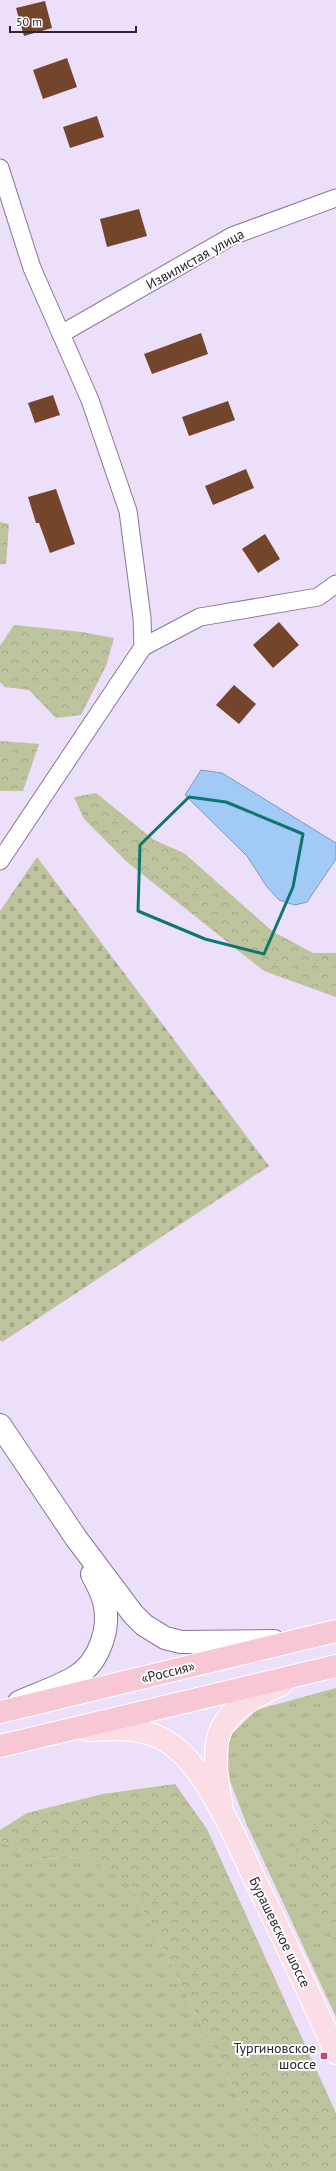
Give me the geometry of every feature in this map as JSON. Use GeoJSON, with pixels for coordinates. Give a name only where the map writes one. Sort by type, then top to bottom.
{"type":"FeatureCollection","features":[{"type":"Feature","properties":{"kind":"highway","name":"«Россия»"},"geometry":{"type":"LineString","coordinates":[[0,1711],[336,1631]]}},
{"type":"Feature","properties":{"kind":"highway"},"geometry":{"type":"LineString","coordinates":[[0,1746],[336,1666]]}},
{"type":"Feature","properties":{"kind":"main road"},"geometry":{"type":"LineString","coordinates":[[0,1425],[76,1538],[133,1614],[144,1625],[161,1636],[181,1642],[197,1643],[300,1640]]}},
{"type":"Feature","properties":{"kind":"main road"},"geometry":{"type":"LineString","coordinates":[[0,1711],[76,1677],[93,1660],[99,1649],[106,1626],[104,1601],[76,1538]]}},
{"type":"Feature","properties":{"kind":"main road","name":"Бурашевское шоссе"},"geometry":{"type":"LineString","coordinates":[[223,1813],[215,1758],[216,1743],[225,1722],[235,1710],[247,1701],[308,1673]]}},
{"type":"Feature","properties":{"kind":"main road","name":"Бурашевское шоссе"},"geometry":{"type":"LineString","coordinates":[[66,1730],[129,1729],[140,1731],[162,1738],[172,1744],[189,1760],[223,1813],[336,2053]]}},
{"type":"Feature","properties":{"kind":"street"},"geometry":{"type":"LineString","coordinates":[[0,168],[32,268],[90,400],[128,511],[142,618],[143,646]]}},
{"type":"Feature","properties":{"kind":"street","name":"Извилистая улица"},"geometry":{"type":"LineString","coordinates":[[61,334],[232,236],[336,198]]}},
{"type":"Feature","properties":{"kind":"street"},"geometry":{"type":"LineString","coordinates":[[0,861],[143,646],[200,617],[318,597],[336,584]]}},
{"type":"Feature","properties":{"kind":"highlighted area"},"geometry":{"type":"Polygon","coordinates":[[[189,797],[226,802],[303,834],[293,887],[264,954],[205,939],[138,911],[140,845],[189,797]]]}},
{"type":"Feature","properties":{"kind":"green space"},"geometry":{"type":"Polygon","coordinates":[[[0,522],[9,524],[6,564],[0,564],[0,522]]]}},
{"type":"Feature","properties":{"kind":"green space"},"geometry":{"type":"Polygon","coordinates":[[[14,625],[82,632],[114,638],[106,666],[81,715],[56,718],[29,690],[5,687],[0,682],[0,646],[14,625]]]}},
{"type":"Feature","properties":{"kind":"green space"},"geometry":{"type":"Polygon","coordinates":[[[0,741],[39,744],[23,791],[0,791],[0,741]]]}},
{"type":"Feature","properties":{"kind":"green space"},"geometry":{"type":"Polygon","coordinates":[[[96,793],[154,840],[184,853],[272,931],[313,953],[336,953],[336,997],[264,971],[127,862],[84,819],[74,797],[96,793]]]}},
{"type":"Feature","properties":{"kind":"green space"},"geometry":{"type":"Polygon","coordinates":[[[37,857],[269,1166],[2,1342],[0,1340],[0,911],[37,857]]]}},
{"type":"Feature","properties":{"kind":"green space"},"geometry":{"type":"Polygon","coordinates":[[[336,1688],[336,2017],[247,1825],[228,1776],[229,1737],[256,1710],[336,1688]]]}},
{"type":"Feature","properties":{"kind":"green space"},"geometry":{"type":"Polygon","coordinates":[[[175,1784],[207,1829],[336,2113],[336,2171],[276,2171],[130,1884],[87,1857],[38,1859],[0,1841],[0,1830],[27,1813],[103,1794],[175,1784]]]}},
{"type":"Feature","properties":{"kind":"green space"},"geometry":{"type":"Polygon","coordinates":[[[324,1818],[336,1829],[336,1948],[293,1840],[324,1818]]]}},
{"type":"Feature","properties":{"kind":"green space"},"geometry":{"type":"Polygon","coordinates":[[[0,1841],[38,1859],[87,1857],[130,1884],[276,2171],[0,2171],[0,1841]]]}},
{"type":"Feature","properties":{"kind":"water"},"geometry":{"type":"Polygon","coordinates":[[[201,770],[222,773],[336,843],[336,859],[307,902],[295,905],[279,900],[267,887],[247,856],[185,795],[201,770]]]}},
{"type":"Feature","properties":{"kind":"building"},"geometry":{"type":"Polygon","coordinates":[[[45,1],[52,28],[24,36],[16,8],[45,1]]]}},
{"type":"Feature","properties":{"kind":"building"},"geometry":{"type":"Polygon","coordinates":[[[67,58],[77,87],[43,99],[33,70],[67,58]]]}},
{"type":"Feature","properties":{"kind":"building"},"geometry":{"type":"Polygon","coordinates":[[[97,116],[104,137],[70,148],[63,127],[97,116]]]}},
{"type":"Feature","properties":{"kind":"building"},"geometry":{"type":"Polygon","coordinates":[[[139,209],[147,236],[107,247],[100,219],[139,209]]]}},
{"type":"Feature","properties":{"kind":"building"},"geometry":{"type":"Polygon","coordinates":[[[201,333],[208,354],[152,374],[144,354],[201,333]]]}},
{"type":"Feature","properties":{"kind":"building"},"geometry":{"type":"Polygon","coordinates":[[[53,395],[60,415],[35,423],[28,403],[53,395]]]}},
{"type":"Feature","properties":{"kind":"building"},"geometry":{"type":"Polygon","coordinates":[[[228,401],[235,420],[189,436],[182,417],[228,401]]]}},
{"type":"Feature","properties":{"kind":"building"},"geometry":{"type":"Polygon","coordinates":[[[246,469],[254,488],[213,505],[205,486],[246,469]]]}},
{"type":"Feature","properties":{"kind":"building"},"geometry":{"type":"Polygon","coordinates":[[[56,489],[75,544],[50,553],[39,523],[36,523],[28,497],[56,489]]]}},
{"type":"Feature","properties":{"kind":"building"},"geometry":{"type":"Polygon","coordinates":[[[265,534],[280,559],[258,573],[242,549],[265,534]]]}},
{"type":"Feature","properties":{"kind":"building"},"geometry":{"type":"Polygon","coordinates":[[[279,622],[299,645],[273,668],[253,645],[279,622]]]}},
{"type":"Feature","properties":{"kind":"building"},"geometry":{"type":"Polygon","coordinates":[[[234,685],[256,704],[239,724],[216,705],[234,685]]]}},
{"type":"Feature","properties":{"kind":"place","name":"Тургиновское шоссе"},"geometry":{"type":"Point","coordinates":[324,2056]}}]}
